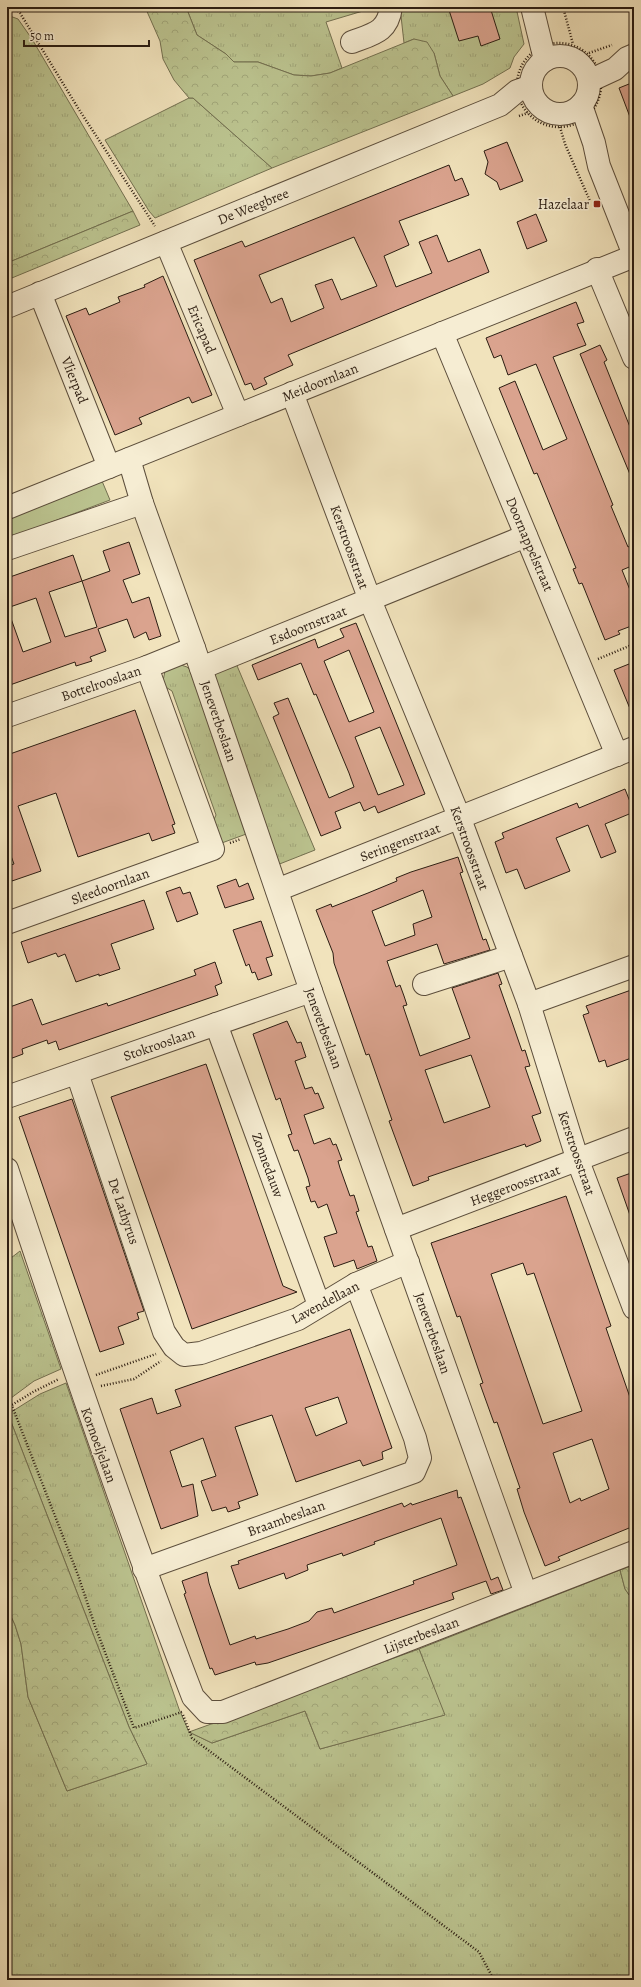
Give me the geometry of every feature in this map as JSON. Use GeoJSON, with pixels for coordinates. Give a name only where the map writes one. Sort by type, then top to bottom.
{"type":"FeatureCollection","features":[{"type":"Feature","properties":{"kind":"street"},"geometry":{"type":"LineString","coordinates":[[352,42],[380,32],[390,16],[392,7]]}},
{"type":"Feature","properties":{"kind":"street"},"geometry":{"type":"LineString","coordinates":[[532,7],[553,53],[571,58],[586,74],[586,98],[568,116]]}},
{"type":"Feature","properties":{"kind":"street"},"geometry":{"type":"LineString","coordinates":[[545,7],[553,53]]}},
{"type":"Feature","properties":{"kind":"street"},"geometry":{"type":"LineString","coordinates":[[553,53],[537,67],[532,76],[528,94],[547,111],[568,116],[594,143],[599,166],[634,255]]}},
{"type":"Feature","properties":{"kind":"street"},"geometry":{"type":"LineString","coordinates":[[586,74],[615,69],[631,57]]}},
{"type":"Feature","properties":{"kind":"street","name":"De Weegbree"},"geometry":{"type":"LineString","coordinates":[[7,307],[500,105],[517,91],[528,94]]}},
{"type":"Feature","properties":{"kind":"street","name":"Ericapad"},"geometry":{"type":"LineString","coordinates":[[166,242],[238,415]]}},
{"type":"Feature","properties":{"kind":"street","name":"Meidoornlaan"},"geometry":{"type":"LineString","coordinates":[[7,508],[634,255]]}},
{"type":"Feature","properties":{"kind":"street"},"geometry":{"type":"LineString","coordinates":[[597,269],[634,358]]}},
{"type":"Feature","properties":{"kind":"street","name":"Vlierpad"},"geometry":{"type":"LineString","coordinates":[[40,294],[109,467]]}},
{"type":"Feature","properties":{"kind":"street","name":"Doornappelstraat"},"geometry":{"type":"LineString","coordinates":[[442,333],[581,666],[626,752]]}},
{"type":"Feature","properties":{"kind":"street","name":"Kerstroosstraat"},"geometry":{"type":"LineString","coordinates":[[292,393],[370,600],[460,819],[529,1004],[578,1161],[634,1308]]}},
{"type":"Feature","properties":{"kind":"street","name":"Jeneverbeslaan"},"geometry":{"type":"LineString","coordinates":[[129,459],[142,503],[201,668],[311,991],[526,1594]]}},
{"type":"Feature","properties":{"kind":"street"},"geometry":{"type":"LineString","coordinates":[[7,549],[142,503]]}},
{"type":"Feature","properties":{"kind":"street","name":"Esdoornstraat"},"geometry":{"type":"LineString","coordinates":[[201,668],[526,536]]}},
{"type":"Feature","properties":{"kind":"street","name":"Bottelrooslaan"},"geometry":{"type":"LineString","coordinates":[[7,716],[147,667],[194,648]]}},
{"type":"Feature","properties":{"kind":"street"},"geometry":{"type":"LineString","coordinates":[[147,667],[213,849]]}},
{"type":"Feature","properties":{"kind":"street","name":"Seringenstraat"},"geometry":{"type":"LineString","coordinates":[[277,890],[460,819],[626,752]]}},
{"type":"Feature","properties":{"kind":"street","name":"Sleedoornlaan"},"geometry":{"type":"LineString","coordinates":[[7,922],[213,849]]}},
{"type":"Feature","properties":{"kind":"street"},"geometry":{"type":"LineString","coordinates":[[424,984],[511,956]]}},
{"type":"Feature","properties":{"kind":"street"},"geometry":{"type":"LineString","coordinates":[[529,1004],[634,966]]}},
{"type":"Feature","properties":{"kind":"street","name":"Stokrooslaan"},"geometry":{"type":"LineString","coordinates":[[7,1097],[311,991]]}},
{"type":"Feature","properties":{"kind":"street","name":"Zonnedauw"},"geometry":{"type":"LineString","coordinates":[[216,1024],[319,1305]]}},
{"type":"Feature","properties":{"kind":"street","name":"De Lathyrus"},"geometry":{"type":"LineString","coordinates":[[77,1073],[164,1332],[174,1347]]}},
{"type":"Feature","properties":{"kind":"street","name":"Heggeroosstraat"},"geometry":{"type":"LineString","coordinates":[[396,1229],[578,1161],[634,1138]]}},
{"type":"Feature","properties":{"kind":"street","name":"Kornoeljelaan"},"geometry":{"type":"LineString","coordinates":[[7,1170],[77,1382],[144,1569],[193,1698],[207,1712]]}},
{"type":"Feature","properties":{"kind":"street","name":"Lavendellaan"},"geometry":{"type":"LineString","coordinates":[[174,1347],[184,1355],[201,1353],[298,1319],[356,1284],[408,1262]]}},
{"type":"Feature","properties":{"kind":"street","name":"Braambeslaan"},"geometry":{"type":"LineString","coordinates":[[144,1569],[414,1472],[420,1458],[415,1438],[356,1284]]}},
{"type":"Feature","properties":{"kind":"street","name":"Lijsterbeslaan"},"geometry":{"type":"LineString","coordinates":[[207,1712],[223,1712],[634,1552]]}},
{"type":"Feature","properties":{"kind":"path"},"geometry":{"type":"LineString","coordinates":[[13,7],[20,13],[78,108],[166,242]]}},
{"type":"Feature","properties":{"kind":"path"},"geometry":{"type":"LineString","coordinates":[[563,7],[553,53],[524,60],[528,94],[542,124],[568,116]]}},
{"type":"Feature","properties":{"kind":"path"},"geometry":{"type":"LineString","coordinates":[[581,666],[634,644]]}},
{"type":"Feature","properties":{"kind":"path"},"geometry":{"type":"LineString","coordinates":[[213,849],[258,833]]}},
{"type":"Feature","properties":{"kind":"path"},"geometry":{"type":"LineString","coordinates":[[77,1382],[174,1347]]}},
{"type":"Feature","properties":{"kind":"path"},"geometry":{"type":"LineString","coordinates":[[7,1408],[11,1404],[61,1378],[96,1387],[109,1386],[134,1379],[170,1355],[174,1347]]}},
{"type":"Feature","properties":{"kind":"path"},"geometry":{"type":"LineString","coordinates":[[7,1393],[78,1575],[95,1626],[134,1728],[182,1713],[192,1738],[479,1952],[494,1980]]}},
{"type":"Feature","properties":{"kind":"green space"},"geometry":{"type":"Polygon","coordinates":[[[145,7],[186,7],[197,35],[226,54],[234,62],[258,62],[294,75],[311,76],[330,73],[414,39],[427,42],[434,53],[440,76],[453,96],[272,168],[193,98],[189,98],[174,80],[163,59],[160,41],[145,7]]]}},
{"type":"Feature","properties":{"kind":"green space"},"geometry":{"type":"Polygon","coordinates":[[[186,7],[373,8],[326,22],[342,68],[330,73],[311,76],[294,75],[258,62],[234,62],[226,54],[197,35],[186,7]]]}},
{"type":"Feature","properties":{"kind":"green space"},"geometry":{"type":"Polygon","coordinates":[[[400,7],[516,7],[524,44],[514,57],[510,68],[483,84],[453,96],[440,76],[434,53],[414,39],[404,43],[400,7]]]}},
{"type":"Feature","properties":{"kind":"green space"},"geometry":{"type":"Polygon","coordinates":[[[7,15],[18,19],[32,39],[133,211],[7,263],[7,15]]]}},
{"type":"Feature","properties":{"kind":"green space"},"geometry":{"type":"Polygon","coordinates":[[[189,98],[193,98],[272,168],[155,218],[149,211],[105,140],[189,98]]]}},
{"type":"Feature","properties":{"kind":"green space"},"geometry":{"type":"Polygon","coordinates":[[[133,211],[140,225],[7,280],[7,263],[133,211]]]}},
{"type":"Feature","properties":{"kind":"green space"},"geometry":{"type":"Polygon","coordinates":[[[102,481],[110,500],[7,539],[7,519],[102,481]]]}},
{"type":"Feature","properties":{"kind":"green space"},"geometry":{"type":"Polygon","coordinates":[[[235,661],[315,850],[277,865],[210,671],[235,661]]]}},
{"type":"Feature","properties":{"kind":"green space"},"geometry":{"type":"Polygon","coordinates":[[[178,664],[187,667],[193,673],[249,833],[219,844],[212,824],[216,815],[172,691],[164,686],[163,681],[165,671],[178,664]]]}},
{"type":"Feature","properties":{"kind":"green space"},"geometry":{"type":"Polygon","coordinates":[[[20,1251],[61,1369],[34,1381],[7,1401],[7,1261],[20,1251]]]}},
{"type":"Feature","properties":{"kind":"green space"},"geometry":{"type":"Polygon","coordinates":[[[66,1383],[179,1709],[189,1732],[212,1743],[305,1711],[320,1749],[444,1715],[419,1649],[620,1570],[625,1589],[634,1602],[634,1980],[7,1980],[7,1607],[21,1644],[28,1697],[67,1791],[147,1764],[129,1727],[8,1414],[40,1394],[66,1383]]]}},
{"type":"Feature","properties":{"kind":"green space"},"geometry":{"type":"Polygon","coordinates":[[[8,1414],[129,1727],[147,1764],[67,1791],[28,1697],[21,1644],[7,1607],[8,1414]]]}},
{"type":"Feature","properties":{"kind":"green space"},"geometry":{"type":"Polygon","coordinates":[[[634,1565],[634,1602],[625,1589],[620,1570],[634,1565]]]}},
{"type":"Feature","properties":{"kind":"green space"},"geometry":{"type":"Polygon","coordinates":[[[419,1649],[445,1715],[320,1749],[305,1711],[212,1743],[189,1732],[419,1649]]]}},
{"type":"Feature","properties":{"kind":"building"},"geometry":{"type":"Polygon","coordinates":[[[448,7],[490,7],[500,39],[481,46],[478,36],[459,41],[448,7]]]}},
{"type":"Feature","properties":{"kind":"building"},"geometry":{"type":"Polygon","coordinates":[[[634,82],[634,124],[633,125],[619,88],[634,82]]]}},
{"type":"Feature","properties":{"kind":"building"},"geometry":{"type":"Polygon","coordinates":[[[507,142],[523,181],[500,190],[497,182],[485,174],[488,162],[484,151],[507,142]]]}},
{"type":"Feature","properties":{"kind":"building"},"geometry":{"type":"Polygon","coordinates":[[[449,165],[455,181],[462,178],[469,195],[399,221],[409,245],[384,256],[396,287],[432,273],[419,242],[437,235],[448,262],[480,249],[489,272],[288,355],[293,365],[264,378],[267,384],[254,390],[251,383],[245,385],[194,260],[242,241],[245,247],[449,165]],[[354,237],[259,275],[271,303],[282,298],[291,322],[324,308],[315,285],[332,279],[341,300],[377,286],[354,237]]]}},
{"type":"Feature","properties":{"kind":"building"},"geometry":{"type":"Polygon","coordinates":[[[536,214],[547,241],[527,249],[517,222],[536,214]]]}},
{"type":"Feature","properties":{"kind":"building"},"geometry":{"type":"Polygon","coordinates":[[[163,276],[212,395],[192,403],[189,397],[139,418],[142,424],[115,435],[66,316],[86,308],[89,315],[120,302],[118,297],[145,287],[144,285],[163,276]]]}},
{"type":"Feature","properties":{"kind":"building"},"geometry":{"type":"Polygon","coordinates":[[[576,302],[584,322],[577,324],[586,345],[553,357],[613,505],[611,506],[628,547],[630,546],[634,556],[634,565],[622,570],[634,600],[634,625],[618,631],[620,634],[605,640],[582,583],[579,584],[573,569],[576,568],[537,473],[534,474],[499,388],[515,381],[543,450],[567,439],[536,364],[508,375],[501,355],[494,358],[486,338],[576,302]]]}},
{"type":"Feature","properties":{"kind":"building"},"geometry":{"type":"Polygon","coordinates":[[[600,345],[607,360],[604,362],[630,427],[634,425],[634,484],[580,354],[600,345]]]}},
{"type":"Feature","properties":{"kind":"building"},"geometry":{"type":"Polygon","coordinates":[[[129,542],[140,574],[123,580],[132,603],[149,597],[161,636],[149,640],[146,632],[134,638],[127,619],[98,629],[106,651],[90,657],[92,661],[76,666],[75,662],[7,686],[7,614],[9,613],[23,652],[51,642],[36,598],[7,608],[7,578],[73,555],[82,581],[110,571],[103,551],[129,542]],[[82,581],[49,592],[65,637],[97,627],[82,581]]]}},
{"type":"Feature","properties":{"kind":"building"},"geometry":{"type":"Polygon","coordinates":[[[356,623],[425,794],[378,813],[375,806],[364,811],[360,802],[335,812],[341,828],[321,836],[273,717],[279,714],[274,703],[288,698],[329,798],[354,787],[349,773],[316,694],[314,695],[301,663],[258,680],[252,665],[315,639],[318,648],[344,637],[340,629],[356,623]],[[349,650],[324,661],[349,722],[374,712],[349,650]],[[380,727],[355,737],[378,795],[404,785],[380,727]]]}},
{"type":"Feature","properties":{"kind":"building"},"geometry":{"type":"Polygon","coordinates":[[[634,662],[634,715],[633,716],[614,670],[634,662]]]}},
{"type":"Feature","properties":{"kind":"building"},"geometry":{"type":"Polygon","coordinates":[[[135,710],[175,824],[172,825],[175,833],[152,841],[149,833],[78,857],[56,793],[18,806],[41,871],[12,881],[7,866],[14,864],[7,845],[7,755],[135,710]]]}},
{"type":"Feature","properties":{"kind":"building"},"geometry":{"type":"Polygon","coordinates":[[[625,789],[634,812],[605,824],[616,852],[601,858],[588,825],[556,838],[570,871],[525,889],[517,869],[506,873],[495,842],[504,838],[502,833],[577,803],[579,808],[625,789]]]}},
{"type":"Feature","properties":{"kind":"building"},"geometry":{"type":"Polygon","coordinates":[[[458,857],[463,872],[460,873],[483,940],[486,939],[490,950],[444,964],[437,944],[387,961],[396,987],[400,985],[404,996],[407,1005],[403,1006],[420,1056],[470,1038],[452,988],[498,973],[502,984],[499,985],[522,1051],[525,1050],[530,1066],[525,1067],[541,1113],[532,1116],[541,1141],[526,1147],[525,1144],[428,1177],[429,1180],[413,1186],[389,1121],[392,1120],[369,1054],[366,1055],[334,963],[333,953],[316,910],[331,904],[332,907],[368,893],[397,881],[396,878],[458,857]],[[423,890],[372,911],[385,946],[415,935],[413,924],[432,917],[423,890]],[[471,1055],[425,1070],[444,1123],[490,1107],[471,1055]]]}},
{"type":"Feature","properties":{"kind":"building"},"geometry":{"type":"Polygon","coordinates":[[[236,879],[239,887],[248,883],[254,899],[225,908],[217,886],[236,879]]]}},
{"type":"Feature","properties":{"kind":"building"},"geometry":{"type":"Polygon","coordinates":[[[180,887],[183,894],[190,892],[198,914],[177,922],[166,892],[180,887]]]}},
{"type":"Feature","properties":{"kind":"building"},"geometry":{"type":"Polygon","coordinates":[[[144,900],[154,929],[111,944],[120,969],[76,982],[65,954],[58,957],[56,953],[28,963],[21,942],[144,900]]]}},
{"type":"Feature","properties":{"kind":"building"},"geometry":{"type":"Polygon","coordinates":[[[261,921],[273,956],[266,958],[272,975],[258,980],[255,972],[252,973],[249,964],[246,966],[233,930],[261,921]]]}},
{"type":"Feature","properties":{"kind":"building"},"geometry":{"type":"Polygon","coordinates":[[[215,962],[222,983],[215,986],[218,995],[59,1050],[56,1041],[48,1044],[47,1040],[22,1049],[23,1054],[7,1060],[7,1008],[32,999],[42,1025],[107,1003],[108,1006],[196,975],[194,970],[215,962]]]}},
{"type":"Feature","properties":{"kind":"building"},"geometry":{"type":"Polygon","coordinates":[[[634,989],[634,1057],[607,1067],[605,1060],[599,1062],[583,1015],[589,1013],[586,1006],[634,989]]]}},
{"type":"Feature","properties":{"kind":"building"},"geometry":{"type":"Polygon","coordinates":[[[287,1021],[297,1043],[301,1042],[306,1057],[295,1061],[305,1089],[312,1087],[315,1094],[318,1093],[324,1108],[304,1115],[314,1144],[330,1138],[333,1145],[336,1144],[342,1160],[338,1161],[340,1168],[350,1196],[354,1195],[359,1211],[356,1212],[368,1247],[372,1246],[377,1261],[357,1269],[354,1260],[334,1267],[324,1237],[337,1233],[327,1204],[318,1208],[315,1201],[311,1202],[306,1187],[310,1186],[308,1178],[298,1150],[294,1151],[288,1135],[292,1134],[280,1098],[276,1100],[253,1034],[287,1021]]]}},
{"type":"Feature","properties":{"kind":"building"},"geometry":{"type":"Polygon","coordinates":[[[206,1064],[283,1286],[297,1292],[192,1329],[111,1097],[206,1064]]]}},
{"type":"Feature","properties":{"kind":"building"},"geometry":{"type":"Polygon","coordinates":[[[72,1099],[144,1311],[137,1313],[139,1319],[118,1327],[124,1344],[100,1352],[19,1117],[72,1099]]]}},
{"type":"Feature","properties":{"kind":"building"},"geometry":{"type":"Polygon","coordinates":[[[634,1172],[634,1220],[632,1221],[617,1178],[634,1172]]]}},
{"type":"Feature","properties":{"kind":"building"},"geometry":{"type":"Polygon","coordinates":[[[566,1196],[611,1326],[606,1328],[634,1409],[634,1458],[630,1460],[634,1471],[634,1526],[558,1557],[560,1560],[545,1566],[524,1512],[517,1489],[520,1488],[497,1422],[494,1423],[480,1384],[483,1383],[460,1316],[457,1317],[431,1243],[566,1196]],[[523,1263],[491,1274],[543,1424],[582,1411],[534,1273],[527,1275],[523,1263]],[[592,1439],[553,1453],[570,1503],[580,1498],[581,1501],[609,1489],[592,1439]]]}},
{"type":"Feature","properties":{"kind":"building"},"geometry":{"type":"Polygon","coordinates":[[[350,1329],[392,1448],[382,1452],[383,1459],[363,1466],[360,1460],[296,1482],[272,1415],[235,1427],[258,1495],[238,1502],[240,1508],[228,1512],[226,1507],[212,1511],[201,1481],[216,1476],[203,1438],[170,1451],[182,1487],[193,1484],[198,1516],[161,1529],[120,1409],[152,1398],[157,1414],[181,1406],[175,1390],[350,1329]],[[338,1397],[305,1408],[316,1436],[347,1423],[338,1397]]]}},
{"type":"Feature","properties":{"kind":"building"},"geometry":{"type":"Polygon","coordinates":[[[457,1490],[458,1498],[461,1497],[491,1580],[498,1577],[503,1590],[491,1594],[486,1581],[452,1593],[454,1599],[268,1663],[256,1665],[255,1662],[215,1675],[212,1668],[210,1669],[184,1594],[186,1593],[182,1581],[207,1572],[209,1583],[230,1645],[255,1636],[256,1639],[288,1629],[309,1621],[317,1612],[332,1608],[334,1613],[414,1584],[413,1581],[457,1565],[441,1518],[374,1542],[375,1544],[343,1556],[342,1553],[307,1565],[308,1570],[286,1579],[284,1573],[239,1589],[231,1566],[239,1564],[238,1561],[402,1503],[404,1507],[411,1503],[412,1505],[457,1490]]]}},
{"type":"Feature","properties":{"kind":"place","name":"Hazelaar"},"geometry":{"type":"Point","coordinates":[597,204]}}]}
